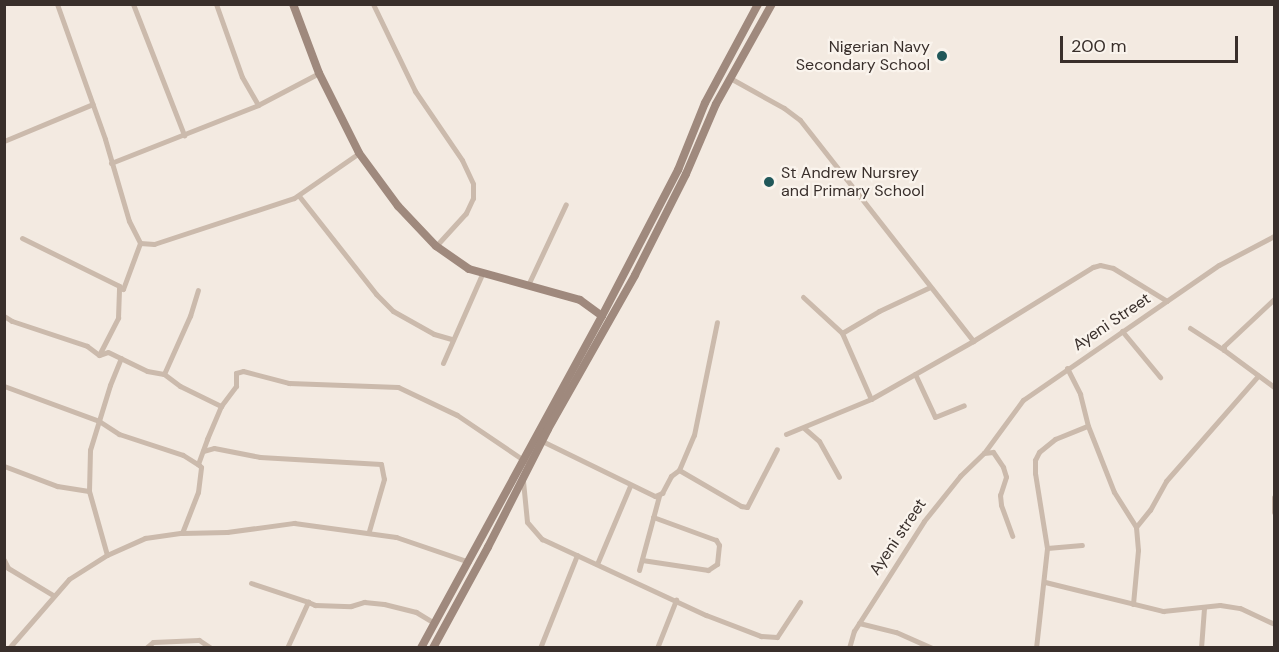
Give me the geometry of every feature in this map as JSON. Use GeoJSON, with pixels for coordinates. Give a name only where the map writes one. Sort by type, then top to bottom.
{"type":"FeatureCollection","features":[{"type":"Feature","properties":{"kind":"main road"},"geometry":{"type":"LineString","coordinates":[[293,4],[320,72],[359,153],[398,206],[436,246],[469,269],[580,300],[603,316]]}},
{"type":"Feature","properties":{"kind":"main road"},"geometry":{"type":"LineString","coordinates":[[422,648],[562,396],[635,275],[682,172],[705,103],[758,4]]}},
{"type":"Feature","properties":{"kind":"main road"},"geometry":{"type":"LineString","coordinates":[[433,648],[523,481],[562,396],[603,316],[772,4]]}},
{"type":"Feature","properties":{"kind":"street"},"geometry":{"type":"LineString","coordinates":[[22,238],[123,289],[140,243],[129,221],[93,104],[57,4]]}},
{"type":"Feature","properties":{"kind":"street"},"geometry":{"type":"LineString","coordinates":[[134,4],[184,135]]}},
{"type":"Feature","properties":{"kind":"street"},"geometry":{"type":"LineString","coordinates":[[216,4],[242,77],[258,105]]}},
{"type":"Feature","properties":{"kind":"street"},"geometry":{"type":"LineString","coordinates":[[373,4],[415,91],[462,160],[473,184],[473,198],[466,213],[436,246]]}},
{"type":"Feature","properties":{"kind":"street"},"geometry":{"type":"LineString","coordinates":[[111,163],[258,105],[320,72]]}},
{"type":"Feature","properties":{"kind":"street"},"geometry":{"type":"LineString","coordinates":[[730,78],[784,108],[800,120],[973,341]]}},
{"type":"Feature","properties":{"kind":"street"},"geometry":{"type":"LineString","coordinates":[[4,141],[93,104]]}},
{"type":"Feature","properties":{"kind":"street"},"geometry":{"type":"LineString","coordinates":[[140,243],[154,244],[299,196],[359,153]]}},
{"type":"Feature","properties":{"kind":"street"},"geometry":{"type":"LineString","coordinates":[[299,196],[376,294],[393,311],[434,334],[452,339]]}},
{"type":"Feature","properties":{"kind":"street"},"geometry":{"type":"LineString","coordinates":[[528,285],[566,204]]}},
{"type":"Feature","properties":{"kind":"street","name":"Ayeni Street"},"geometry":{"type":"LineString","coordinates":[[984,453],[1023,400],[1219,265],[1275,236]]}},
{"type":"Feature","properties":{"kind":"street"},"geometry":{"type":"LineString","coordinates":[[786,434],[871,399],[1100,265],[1113,268],[1167,301]]}},
{"type":"Feature","properties":{"kind":"street"},"geometry":{"type":"LineString","coordinates":[[443,363],[482,274]]}},
{"type":"Feature","properties":{"kind":"street"},"geometry":{"type":"LineString","coordinates":[[99,355],[118,318],[119,286]]}},
{"type":"Feature","properties":{"kind":"street"},"geometry":{"type":"LineString","coordinates":[[842,333],[879,311],[930,287]]}},
{"type":"Feature","properties":{"kind":"street"},"geometry":{"type":"LineString","coordinates":[[164,374],[190,316],[198,290]]}},
{"type":"Feature","properties":{"kind":"street"},"geometry":{"type":"LineString","coordinates":[[803,297],[842,333],[871,399]]}},
{"type":"Feature","properties":{"kind":"street"},"geometry":{"type":"LineString","coordinates":[[1224,350],[1224,346],[1275,299]]}},
{"type":"Feature","properties":{"kind":"street"},"geometry":{"type":"LineString","coordinates":[[4,316],[12,321],[87,346],[99,355]]}},
{"type":"Feature","properties":{"kind":"street"},"geometry":{"type":"LineString","coordinates":[[639,570],[659,496],[671,476],[679,470],[694,435],[717,322]]}},
{"type":"Feature","properties":{"kind":"street"},"geometry":{"type":"LineString","coordinates":[[1190,328],[1275,387]]}},
{"type":"Feature","properties":{"kind":"street"},"geometry":{"type":"LineString","coordinates":[[1122,331],[1160,377]]}},
{"type":"Feature","properties":{"kind":"street"},"geometry":{"type":"LineString","coordinates":[[99,355],[108,352],[147,370],[164,374],[221,406]]}},
{"type":"Feature","properties":{"kind":"street"},"geometry":{"type":"LineString","coordinates":[[108,555],[89,491],[90,450],[121,358]]}},
{"type":"Feature","properties":{"kind":"street"},"geometry":{"type":"LineString","coordinates":[[1067,368],[1080,394],[1088,426],[1113,492],[1136,526],[1138,550],[1133,604]]}},
{"type":"Feature","properties":{"kind":"street"},"geometry":{"type":"LineString","coordinates":[[182,533],[198,492],[201,466],[198,464],[221,406],[236,386],[236,373],[243,371],[289,382],[398,387],[457,415],[525,461]]}},
{"type":"Feature","properties":{"kind":"street"},"geometry":{"type":"LineString","coordinates":[[915,374],[934,417],[964,405]]}},
{"type":"Feature","properties":{"kind":"street"},"geometry":{"type":"LineString","coordinates":[[1136,526],[1150,510],[1166,482],[1258,376]]}},
{"type":"Feature","properties":{"kind":"street"},"geometry":{"type":"LineString","coordinates":[[4,386],[99,421],[118,434],[183,456],[201,466]]}},
{"type":"Feature","properties":{"kind":"street"},"geometry":{"type":"LineString","coordinates":[[1036,648],[1047,548],[1035,460],[1038,453],[1055,439],[1088,426]]}},
{"type":"Feature","properties":{"kind":"street"},"geometry":{"type":"LineString","coordinates":[[804,428],[819,441],[839,477]]}},
{"type":"Feature","properties":{"kind":"street"},"geometry":{"type":"LineString","coordinates":[[542,441],[630,486],[659,496]]}},
{"type":"Feature","properties":{"kind":"street"},"geometry":{"type":"LineString","coordinates":[[203,451],[214,447],[260,457],[367,465],[372,461],[381,464],[384,479],[369,531]]}},
{"type":"Feature","properties":{"kind":"street"},"geometry":{"type":"LineString","coordinates":[[679,470],[741,506],[747,507],[777,449]]}},
{"type":"Feature","properties":{"kind":"street"},"geometry":{"type":"LineString","coordinates":[[984,453],[993,452],[1003,467],[1006,477],[1000,495],[1000,505],[1012,536]]}},
{"type":"Feature","properties":{"kind":"street","name":"Ayeni street"},"geometry":{"type":"LineString","coordinates":[[849,648],[859,623],[924,521],[960,476],[984,453]]}},
{"type":"Feature","properties":{"kind":"street"},"geometry":{"type":"LineString","coordinates":[[4,466],[57,486],[89,491]]}},
{"type":"Feature","properties":{"kind":"street"},"geometry":{"type":"LineString","coordinates":[[523,481],[527,522],[542,539],[738,628],[771,638],[781,634],[800,602]]}},
{"type":"Feature","properties":{"kind":"street"},"geometry":{"type":"LineString","coordinates":[[597,564],[630,486]]}},
{"type":"Feature","properties":{"kind":"street"},"geometry":{"type":"LineString","coordinates":[[1275,497],[1275,512]]}},
{"type":"Feature","properties":{"kind":"street"},"geometry":{"type":"LineString","coordinates":[[642,560],[708,570],[717,564],[719,545],[716,540],[653,517]]}},
{"type":"Feature","properties":{"kind":"street"},"geometry":{"type":"LineString","coordinates":[[10,647],[69,579],[108,555],[144,538],[182,533],[227,532],[294,523],[369,531],[416,543],[470,562]]}},
{"type":"Feature","properties":{"kind":"street"},"geometry":{"type":"LineString","coordinates":[[1047,548],[1082,544]]}},
{"type":"Feature","properties":{"kind":"street"},"geometry":{"type":"LineString","coordinates":[[540,648],[577,555]]}},
{"type":"Feature","properties":{"kind":"street"},"geometry":{"type":"LineString","coordinates":[[4,560],[8,568],[53,595]]}},
{"type":"Feature","properties":{"kind":"street"},"geometry":{"type":"LineString","coordinates":[[1045,582],[1163,611],[1220,605],[1240,608],[1275,624]]}},
{"type":"Feature","properties":{"kind":"street"},"geometry":{"type":"LineString","coordinates":[[252,583],[315,605],[351,606],[364,602],[384,604],[416,612],[434,623]]}},
{"type":"Feature","properties":{"kind":"street"},"geometry":{"type":"LineString","coordinates":[[657,648],[676,600]]}},
{"type":"Feature","properties":{"kind":"street"},"geometry":{"type":"LineString","coordinates":[[287,648],[308,602]]}},
{"type":"Feature","properties":{"kind":"street"},"geometry":{"type":"LineString","coordinates":[[1201,648],[1204,608]]}},
{"type":"Feature","properties":{"kind":"street"},"geometry":{"type":"LineString","coordinates":[[859,623],[896,632],[932,648]]}},
{"type":"Feature","properties":{"kind":"street"},"geometry":{"type":"LineString","coordinates":[[146,648],[153,642],[199,640],[211,648]]}},
{"type":"Feature","properties":{"kind":"street"},"geometry":{"type":"LineString","coordinates":[[81,648],[86,648]]}},
{"type":"Feature","properties":{"kind":"place","name":"Nigerian Navy Secondary School"},"geometry":{"type":"Point","coordinates":[942,56]}},
{"type":"Feature","properties":{"kind":"place","name":"St Andrew Nursrey and Primary School"},"geometry":{"type":"Point","coordinates":[769,182]}}]}
